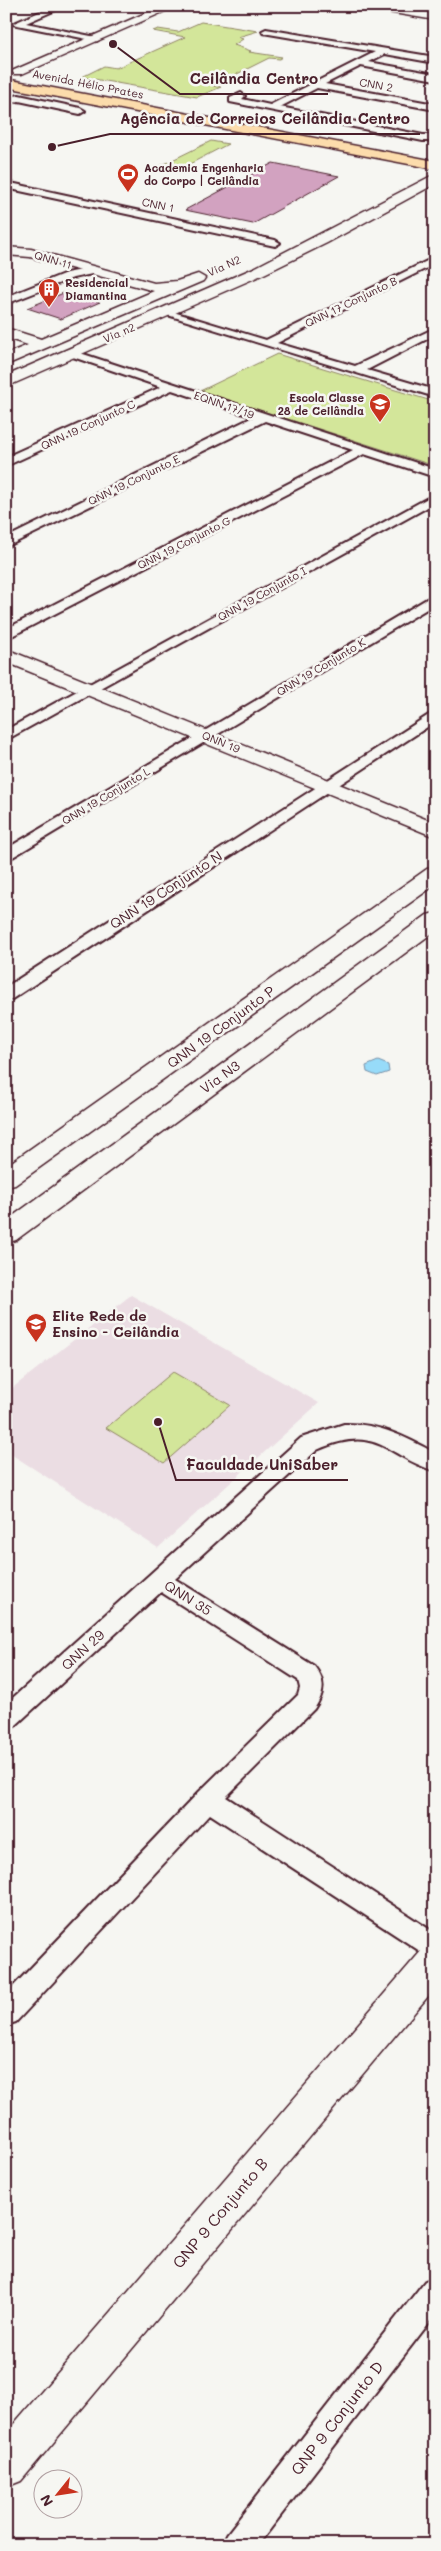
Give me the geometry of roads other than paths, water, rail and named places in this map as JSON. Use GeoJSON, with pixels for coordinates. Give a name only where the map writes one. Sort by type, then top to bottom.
{"type":"FeatureCollection","features":[{"type":"Feature","properties":{"kind":"main road"},"geometry":{"type":"LineString","coordinates":[[12,70],[97,38],[172,6]]}},
{"type":"Feature","properties":{"kind":"main road"},"geometry":{"type":"LineString","coordinates":[[369,6],[435,17]]}},
{"type":"Feature","properties":{"kind":"main road","name":"Avenida Hélio Prates"},"geometry":{"type":"LineString","coordinates":[[12,70],[45,76]]}},
{"type":"Feature","properties":{"kind":"main road","name":"Avenida Hélio Prates"},"geometry":{"type":"LineString","coordinates":[[6,83],[432,162]]}},
{"type":"Feature","properties":{"kind":"main road"},"geometry":{"type":"LineString","coordinates":[[226,110],[435,149]]}},
{"type":"Feature","properties":{"kind":"main road"},"geometry":{"type":"LineString","coordinates":[[406,174],[432,162]]}},
{"type":"Feature","properties":{"kind":"main road","name":"Via N2"},"geometry":{"type":"LineString","coordinates":[[166,313],[322,240],[435,178]]}},
{"type":"Feature","properties":{"kind":"main road"},"geometry":{"type":"LineString","coordinates":[[323,223],[338,216]]}},
{"type":"Feature","properties":{"kind":"main road"},"geometry":{"type":"LineString","coordinates":[[210,293],[289,250],[278,246],[255,252],[296,234],[292,239],[293,243],[303,244],[322,240]]}},
{"type":"Feature","properties":{"kind":"main road","name":"QNN 11"},"geometry":{"type":"LineString","coordinates":[[6,251],[31,253],[154,287],[188,283]]}},
{"type":"Feature","properties":{"kind":"main road","name":"Via N2"},"geometry":{"type":"LineString","coordinates":[[6,360],[214,271]]}},
{"type":"Feature","properties":{"kind":"main road","name":"Via n2"},"geometry":{"type":"LineString","coordinates":[[6,382],[166,313]]}},
{"type":"Feature","properties":{"kind":"main road"},"geometry":{"type":"LineString","coordinates":[[6,333],[43,345]]}},
{"type":"Feature","properties":{"kind":"main road","name":"QNN 19"},"geometry":{"type":"LineString","coordinates":[[6,655],[435,831]]}},
{"type":"Feature","properties":{"kind":"main road","name":"QNN 19 Conjunto P"},"geometry":{"type":"LineString","coordinates":[[6,1179],[435,874]]}},
{"type":"Feature","properties":{"kind":"main road","name":"Via N3"},"geometry":{"type":"LineString","coordinates":[[6,1234],[435,920]]}},
{"type":"Feature","properties":{"kind":"main road"},"geometry":{"type":"LineString","coordinates":[[271,1040],[260,1043],[247,1042],[237,1036],[236,1028],[324,966],[349,936]]}},
{"type":"Feature","properties":{"kind":"main road"},"geometry":{"type":"LineString","coordinates":[[82,1178],[142,1119],[218,1065],[223,1057],[222,1053],[213,1047],[200,1046],[190,1050]]}},
{"type":"Feature","properties":{"kind":"main road","name":"QNP 9 Conjunto B"},"geometry":{"type":"LineString","coordinates":[[6,2466],[435,1961]]}},
{"type":"Feature","properties":{"kind":"street"},"geometry":{"type":"LineString","coordinates":[[6,28],[61,6]]}},
{"type":"Feature","properties":{"kind":"street"},"geometry":{"type":"LineString","coordinates":[[17,24],[97,38]]}},
{"type":"Feature","properties":{"kind":"street"},"geometry":{"type":"LineString","coordinates":[[266,31],[435,60]]}},
{"type":"Feature","properties":{"kind":"street","name":"CNN 2"},"geometry":{"type":"LineString","coordinates":[[272,108],[384,51]]}},
{"type":"Feature","properties":{"kind":"street","name":"CNN 2"},"geometry":{"type":"LineString","coordinates":[[372,57],[435,68]]}},
{"type":"Feature","properties":{"kind":"street","name":"CNN 2"},"geometry":{"type":"LineString","coordinates":[[360,64],[435,77]]}},
{"type":"Feature","properties":{"kind":"street","name":"CNN 2"},"geometry":{"type":"LineString","coordinates":[[314,85],[435,107]]}},
{"type":"Feature","properties":{"kind":"street"},"geometry":{"type":"LineString","coordinates":[[241,96],[232,100],[423,138],[435,138]]}},
{"type":"Feature","properties":{"kind":"street"},"geometry":{"type":"LineString","coordinates":[[6,100],[19,98],[80,111]]}},
{"type":"Feature","properties":{"kind":"street","name":"CNN 1"},"geometry":{"type":"LineString","coordinates":[[6,185],[275,243]]}},
{"type":"Feature","properties":{"kind":"street","name":"QNN 17 Conjunto B"},"geometry":{"type":"LineString","coordinates":[[268,343],[435,260]]}},
{"type":"Feature","properties":{"kind":"street"},"geometry":{"type":"LineString","coordinates":[[6,301],[70,275],[93,271]]}},
{"type":"Feature","properties":{"kind":"street"},"geometry":{"type":"LineString","coordinates":[[166,313],[435,394]]}},
{"type":"Feature","properties":{"kind":"street"},"geometry":{"type":"LineString","coordinates":[[357,370],[435,331]]}},
{"type":"Feature","properties":{"kind":"street","name":"EQNN 17/19"},"geometry":{"type":"LineString","coordinates":[[71,353],[261,418],[435,473]]}},
{"type":"Feature","properties":{"kind":"street","name":"QNN 19 Conjunto C"},"geometry":{"type":"LineString","coordinates":[[6,462],[170,387]]}},
{"type":"Feature","properties":{"kind":"street","name":"QNN 19 Conjunto E"},"geometry":{"type":"LineString","coordinates":[[6,543],[261,418]]}},
{"type":"Feature","properties":{"kind":"street","name":"QNN 19 Conjunto G"},"geometry":{"type":"LineString","coordinates":[[6,635],[362,450]]}},
{"type":"Feature","properties":{"kind":"street","name":"QNN 19 Conjunto I"},"geometry":{"type":"LineString","coordinates":[[6,736],[435,498]]}},
{"type":"Feature","properties":{"kind":"street","name":"QNN 19 Conjunto K"},"geometry":{"type":"LineString","coordinates":[[206,736],[435,598]]}},
{"type":"Feature","properties":{"kind":"street","name":"QNN 19 Conjunto N"},"geometry":{"type":"LineString","coordinates":[[6,995],[435,715]]}},
{"type":"Feature","properties":{"kind":"street","name":"QNN 19 Conjunto L"},"geometry":{"type":"LineString","coordinates":[[6,856],[206,736]]}},
{"type":"Feature","properties":{"kind":"street","name":"QNN 35"},"geometry":{"type":"LineString","coordinates":[[6,2012],[208,1799],[306,1702],[312,1691],[311,1679],[301,1670],[160,1580],[294,1456],[309,1444],[326,1435],[353,1431],[372,1432],[387,1436],[435,1463]]}},
{"type":"Feature","properties":{"kind":"street","name":"QNN 29"},"geometry":{"type":"LineString","coordinates":[[6,1719],[160,1580]]}},
{"type":"Feature","properties":{"kind":"street"},"geometry":{"type":"LineString","coordinates":[[208,1799],[435,1947]]}},
{"type":"Feature","properties":{"kind":"street","name":"QNP 9 Conjunto D"},"geometry":{"type":"LineString","coordinates":[[238,2545],[435,2291]]}},
{"type":"Feature","properties":{"kind":"water"},"geometry":{"type":"Polygon","coordinates":[[[378,1061],[388,1065],[389,1072],[377,1076],[367,1072],[366,1066],[378,1061]]]}},
{"type":"Feature","properties":{"kind":"place","name":"Ceilândia Centro"},"geometry":{"type":"Point","coordinates":[113,44]}},
{"type":"Feature","properties":{"kind":"place","name":"Agência de Correios Ceilândia Centro"},"geometry":{"type":"Point","coordinates":[52,147]}},
{"type":"Feature","properties":{"kind":"place","name":"Academia Engenharia do Corpo | Ceilândia"},"geometry":{"type":"Point","coordinates":[128,193]}},
{"type":"Feature","properties":{"kind":"place","name":"Residencial Diamantina"},"geometry":{"type":"Point","coordinates":[49,308]}},
{"type":"Feature","properties":{"kind":"place","name":"Escola Classe 28 de Ceilândia"},"geometry":{"type":"Point","coordinates":[380,423]}},
{"type":"Feature","properties":{"kind":"place","name":"Elite Rede de Ensino - Ceilândia"},"geometry":{"type":"Point","coordinates":[36,1343]}},
{"type":"Feature","properties":{"kind":"place","name":"Faculdade UniSaber"},"geometry":{"type":"Point","coordinates":[158,1422]}}]}
